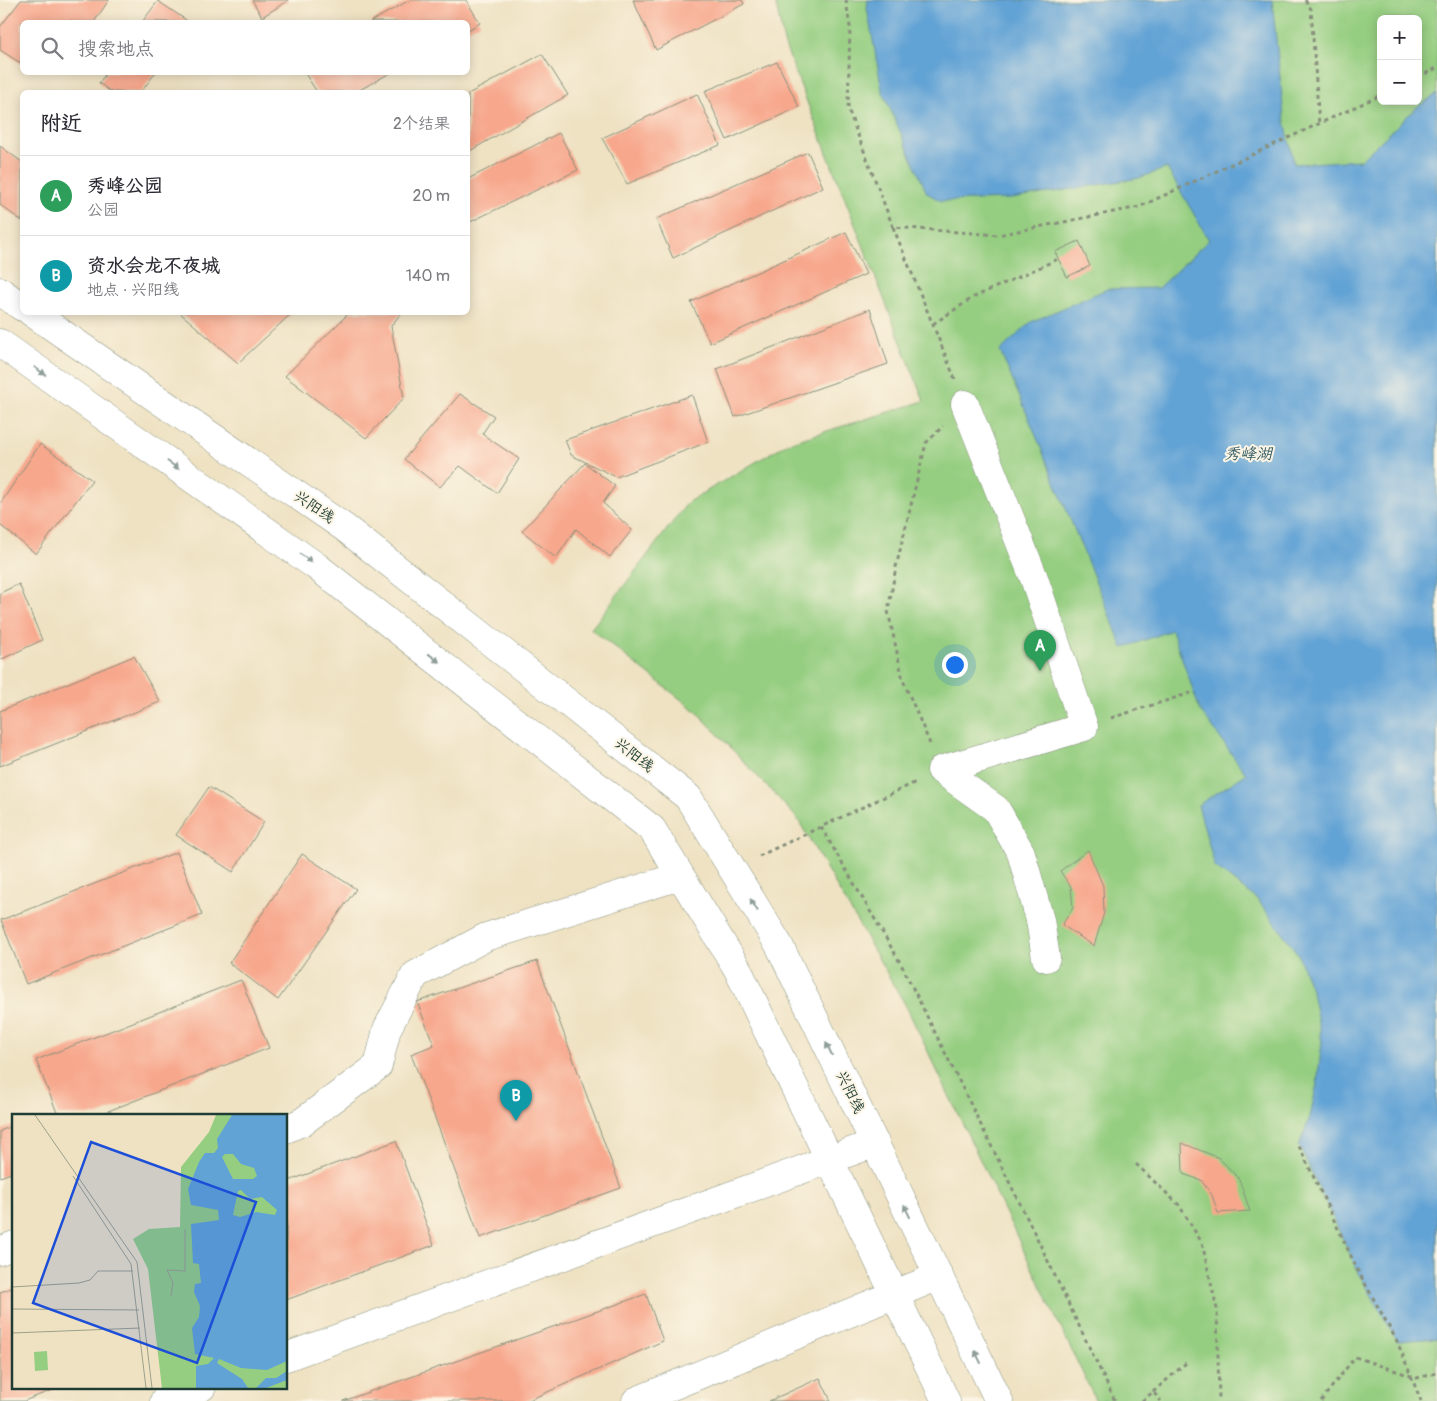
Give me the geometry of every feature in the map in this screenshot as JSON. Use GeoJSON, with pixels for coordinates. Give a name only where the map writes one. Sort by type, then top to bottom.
{"type":"FeatureCollection","features":[{"type":"Feature","properties":{"kind":"main road"},"geometry":{"type":"LineString","coordinates":[[0,292],[20,306]]}},
{"type":"Feature","properties":{"kind":"main road","name":"兴阳线"},"geometry":{"type":"LineString","coordinates":[[35,315],[345,528],[688,797],[779,945],[999,1401]]}},
{"type":"Feature","properties":{"kind":"main road"},"geometry":{"type":"LineString","coordinates":[[0,343],[324,572],[652,829],[737,968],[946,1401]]}},
{"type":"Feature","properties":{"kind":"main road"},"geometry":{"type":"LineString","coordinates":[[941,770],[1084,727],[1034,578],[965,404]]}},
{"type":"Feature","properties":{"kind":"main road"},"geometry":{"type":"LineString","coordinates":[[941,770],[996,809],[1021,853],[1040,920],[1046,958]]}},
{"type":"Feature","properties":{"kind":"main road"},"geometry":{"type":"LineString","coordinates":[[288,1128],[302,1122],[378,1066],[387,1029],[415,976],[486,937],[680,876]]}},
{"type":"Feature","properties":{"kind":"main road"},"geometry":{"type":"LineString","coordinates":[[288,1356],[875,1143]]}},
{"type":"Feature","properties":{"kind":"main road"},"geometry":{"type":"LineString","coordinates":[[0,1250],[12,1246]]}},
{"type":"Feature","properties":{"kind":"main road"},"geometry":{"type":"LineString","coordinates":[[636,1401],[939,1276]]}},
{"type":"Feature","properties":{"kind":"main road"},"geometry":{"type":"LineString","coordinates":[[164,1401],[199,1388]]}},
{"type":"Feature","properties":{"kind":"path"},"geometry":{"type":"LineString","coordinates":[[732,869],[941,770],[903,680],[888,611],[896,567],[926,443],[965,404],[893,227],[848,109],[850,27],[846,0]]}},
{"type":"Feature","properties":{"kind":"path"},"geometry":{"type":"LineString","coordinates":[[1305,0],[1312,9],[1319,125]]}},
{"type":"Feature","properties":{"kind":"path"},"geometry":{"type":"LineString","coordinates":[[1422,76],[1437,68]]}},
{"type":"Feature","properties":{"kind":"path"},"geometry":{"type":"LineString","coordinates":[[893,227],[998,235],[1139,207],[1377,97]]}},
{"type":"Feature","properties":{"kind":"path"},"geometry":{"type":"LineString","coordinates":[[933,324],[974,297],[1058,259]]}},
{"type":"Feature","properties":{"kind":"path"},"geometry":{"type":"LineString","coordinates":[[1084,727],[1194,692]]}},
{"type":"Feature","properties":{"kind":"path"},"geometry":{"type":"LineString","coordinates":[[821,827],[901,964],[1036,1236],[1115,1401]]}},
{"type":"Feature","properties":{"kind":"path"},"geometry":{"type":"LineString","coordinates":[[1299,1146],[1358,1271],[1397,1341],[1421,1401]]}},
{"type":"Feature","properties":{"kind":"path"},"geometry":{"type":"LineString","coordinates":[[1136,1164],[1179,1205],[1202,1243],[1217,1309],[1219,1401]]}},
{"type":"Feature","properties":{"kind":"path"},"geometry":{"type":"LineString","coordinates":[[1320,1401],[1355,1357],[1417,1378],[1437,1373]]}},
{"type":"Feature","properties":{"kind":"path"},"geometry":{"type":"LineString","coordinates":[[1142,1401],[1186,1364]]}},
{"type":"Feature","properties":{"kind":"path"},"geometry":{"type":"LineString","coordinates":[[1153,1392],[1161,1401]]}},
{"type":"Feature","properties":{"kind":"green space"},"geometry":{"type":"Polygon","coordinates":[[[775,0],[1437,0],[1437,1401],[1096,1401],[906,1006],[797,818],[697,712],[591,629],[688,502],[788,443],[924,401],[784,43],[775,0]]]}},
{"type":"Feature","properties":{"kind":"water","name":"秀峰湖"},"geometry":{"type":"Polygon","coordinates":[[[868,0],[1272,0],[1284,116],[1294,164],[1361,160],[1417,107],[1437,94],[1437,1338],[1397,1341],[1358,1271],[1299,1146],[1310,1117],[1317,1084],[1322,1042],[1312,992],[1298,954],[1258,900],[1215,867],[1198,805],[1246,774],[1200,710],[1172,630],[1123,648],[1000,351],[1031,322],[1107,289],[1158,288],[1209,240],[1167,168],[1139,178],[1011,199],[941,201],[927,193],[882,90],[867,8],[868,0]]]}},
{"type":"Feature","properties":{"kind":"building"},"geometry":{"type":"Polygon","coordinates":[[[21,0],[109,0],[95,20],[20,20],[20,63],[0,50],[0,27],[21,0]]]}},
{"type":"Feature","properties":{"kind":"building"},"geometry":{"type":"Polygon","coordinates":[[[252,0],[289,0],[262,17],[252,0]]]}},
{"type":"Feature","properties":{"kind":"building"},"geometry":{"type":"Polygon","coordinates":[[[410,0],[466,0],[480,23],[470,29],[470,20],[374,20],[410,0]]]}},
{"type":"Feature","properties":{"kind":"building"},"geometry":{"type":"Polygon","coordinates":[[[633,0],[742,0],[744,4],[656,50],[633,0]]]}},
{"type":"Feature","properties":{"kind":"building"},"geometry":{"type":"Polygon","coordinates":[[[158,1],[186,20],[144,20],[158,1]]]}},
{"type":"Feature","properties":{"kind":"building"},"geometry":{"type":"Polygon","coordinates":[[[542,54],[568,95],[470,151],[470,93],[542,54]]]}},
{"type":"Feature","properties":{"kind":"building"},"geometry":{"type":"Polygon","coordinates":[[[777,62],[799,107],[727,140],[705,91],[777,62]]]}},
{"type":"Feature","properties":{"kind":"building"},"geometry":{"type":"Polygon","coordinates":[[[105,75],[154,75],[142,90],[108,90],[99,83],[105,75]]]}},
{"type":"Feature","properties":{"kind":"building"},"geometry":{"type":"Polygon","coordinates":[[[306,75],[387,75],[360,90],[316,90],[306,75]]]}},
{"type":"Feature","properties":{"kind":"building"},"geometry":{"type":"Polygon","coordinates":[[[697,94],[720,145],[627,184],[602,138],[697,94]]]}},
{"type":"Feature","properties":{"kind":"building"},"geometry":{"type":"Polygon","coordinates":[[[559,133],[578,170],[470,222],[470,178],[559,133]]]}},
{"type":"Feature","properties":{"kind":"building"},"geometry":{"type":"Polygon","coordinates":[[[0,146],[20,161],[20,220],[0,205],[0,146]]]}},
{"type":"Feature","properties":{"kind":"building"},"geometry":{"type":"Polygon","coordinates":[[[808,152],[823,187],[673,258],[656,219],[808,152]]]}},
{"type":"Feature","properties":{"kind":"building"},"geometry":{"type":"Polygon","coordinates":[[[846,232],[866,274],[710,343],[691,302],[846,232]]]}},
{"type":"Feature","properties":{"kind":"building"},"geometry":{"type":"Polygon","coordinates":[[[1079,241],[1090,266],[1067,277],[1055,252],[1079,241]]]}},
{"type":"Feature","properties":{"kind":"building"},"geometry":{"type":"Polygon","coordinates":[[[870,309],[888,364],[735,417],[717,369],[870,309]]]}},
{"type":"Feature","properties":{"kind":"building"},"geometry":{"type":"Polygon","coordinates":[[[182,315],[290,315],[238,363],[182,315]]]}},
{"type":"Feature","properties":{"kind":"building"},"geometry":{"type":"Polygon","coordinates":[[[347,315],[400,315],[391,326],[404,398],[366,438],[285,376],[347,315]]]}},
{"type":"Feature","properties":{"kind":"building"},"geometry":{"type":"Polygon","coordinates":[[[460,394],[494,416],[482,434],[519,459],[497,493],[460,466],[440,487],[404,459],[460,394]]]}},
{"type":"Feature","properties":{"kind":"building"},"geometry":{"type":"Polygon","coordinates":[[[692,395],[708,442],[616,477],[571,455],[565,440],[692,395]]]}},
{"type":"Feature","properties":{"kind":"building"},"geometry":{"type":"Polygon","coordinates":[[[40,444],[92,480],[36,554],[0,525],[0,504],[40,444]]]}},
{"type":"Feature","properties":{"kind":"building"},"geometry":{"type":"Polygon","coordinates":[[[585,463],[615,486],[603,503],[632,530],[610,557],[576,529],[556,558],[522,531],[585,463]]]}},
{"type":"Feature","properties":{"kind":"building"},"geometry":{"type":"Polygon","coordinates":[[[19,584],[42,640],[0,660],[0,593],[19,584]]]}},
{"type":"Feature","properties":{"kind":"building"},"geometry":{"type":"Polygon","coordinates":[[[134,656],[160,702],[0,766],[0,711],[134,656]]]}},
{"type":"Feature","properties":{"kind":"building"},"geometry":{"type":"Polygon","coordinates":[[[209,787],[264,822],[233,872],[176,835],[209,787]]]}},
{"type":"Feature","properties":{"kind":"building"},"geometry":{"type":"Polygon","coordinates":[[[1088,850],[1103,886],[1104,913],[1094,946],[1062,925],[1073,908],[1071,887],[1060,871],[1088,850]]]}},
{"type":"Feature","properties":{"kind":"building"},"geometry":{"type":"Polygon","coordinates":[[[177,852],[202,915],[26,984],[1,920],[177,852]]]}},
{"type":"Feature","properties":{"kind":"building"},"geometry":{"type":"Polygon","coordinates":[[[302,854],[356,889],[278,1000],[229,963],[302,854]]]}},
{"type":"Feature","properties":{"kind":"building"},"geometry":{"type":"Polygon","coordinates":[[[537,961],[621,1188],[480,1238],[411,1054],[434,1045],[417,1002],[537,961]]]}},
{"type":"Feature","properties":{"kind":"building"},"geometry":{"type":"Polygon","coordinates":[[[241,980],[269,1048],[101,1114],[58,1114],[36,1060],[241,980]]]}},
{"type":"Feature","properties":{"kind":"building"},"geometry":{"type":"Polygon","coordinates":[[[12,1126],[12,1173],[0,1177],[0,1131],[12,1126]]]}},
{"type":"Feature","properties":{"kind":"building"},"geometry":{"type":"Polygon","coordinates":[[[396,1141],[434,1245],[288,1299],[288,1181],[396,1141]]]}},
{"type":"Feature","properties":{"kind":"building"},"geometry":{"type":"Polygon","coordinates":[[[1182,1143],[1219,1158],[1239,1179],[1250,1211],[1218,1213],[1212,1195],[1201,1180],[1183,1174],[1182,1143]]]}},
{"type":"Feature","properties":{"kind":"building"},"geometry":{"type":"Polygon","coordinates":[[[12,1288],[12,1388],[57,1388],[24,1401],[0,1401],[0,1292],[12,1288]]]}},
{"type":"Feature","properties":{"kind":"building"},"geometry":{"type":"Polygon","coordinates":[[[646,1294],[663,1341],[527,1401],[343,1401],[646,1294]]]}},
{"type":"Feature","properties":{"kind":"building"},"geometry":{"type":"Polygon","coordinates":[[[820,1378],[831,1401],[769,1401],[820,1378]]]}},
{"type":"Feature","properties":{"kind":"place","name":"秀峰公园"},"geometry":{"type":"Point","coordinates":[1040,671]}},
{"type":"Feature","properties":{"kind":"place","name":"资水会龙不夜城"},"geometry":{"type":"Point","coordinates":[516,1121]}}]}
